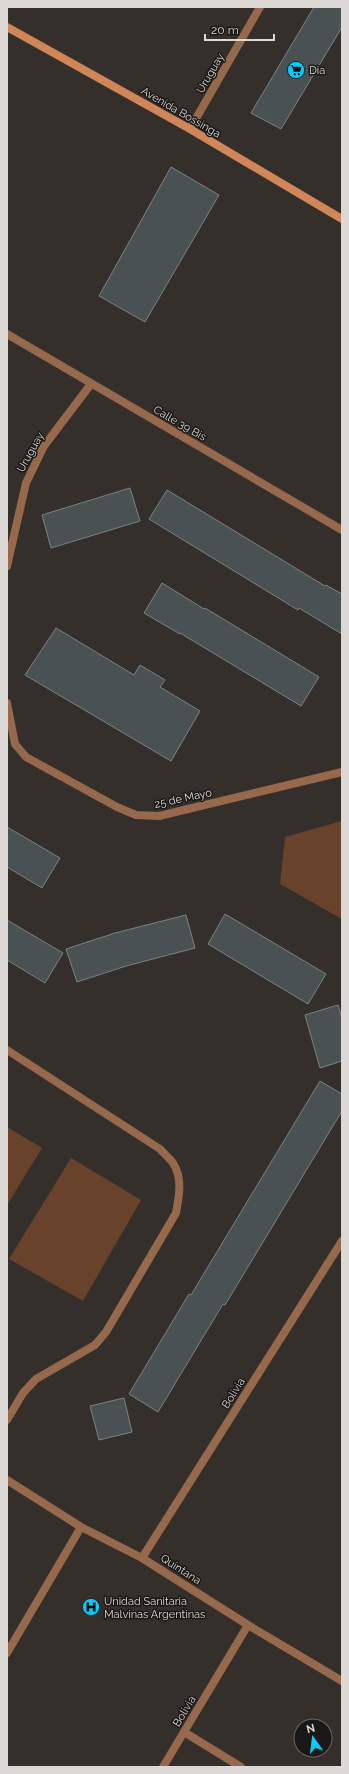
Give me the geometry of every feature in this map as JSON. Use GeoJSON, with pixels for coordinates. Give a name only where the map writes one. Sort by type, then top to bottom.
{"type":"FeatureCollection","features":[{"type":"Feature","properties":{"kind":"main road","name":"Avenida Bossinga"},"geometry":{"type":"LineString","coordinates":[[7,27],[190,129],[342,219]]}},
{"type":"Feature","properties":{"kind":"street","name":"Uruguay"},"geometry":{"type":"LineString","coordinates":[[190,129],[260,7]]}},
{"type":"Feature","properties":{"kind":"street","name":"Calle 39 Bis"},"geometry":{"type":"LineString","coordinates":[[7,334],[342,530]]}},
{"type":"Feature","properties":{"kind":"street","name":"Uruguay"},"geometry":{"type":"LineString","coordinates":[[7,566],[26,483],[44,446],[91,384]]}},
{"type":"Feature","properties":{"kind":"street"},"geometry":{"type":"LineString","coordinates":[[7,703],[15,744],[7,748]]}},
{"type":"Feature","properties":{"kind":"street","name":"25 de Mayo"},"geometry":{"type":"LineString","coordinates":[[15,744],[26,757],[117,807],[136,815],[159,816],[342,772]]}},
{"type":"Feature","properties":{"kind":"street"},"geometry":{"type":"LineString","coordinates":[[7,1050],[160,1149],[174,1163],[179,1179],[180,1194],[176,1212],[106,1332],[95,1345],[36,1379],[24,1393],[7,1420]]}},
{"type":"Feature","properties":{"kind":"street","name":"Bolivia"},"geometry":{"type":"LineString","coordinates":[[142,1558],[342,1241]]}},
{"type":"Feature","properties":{"kind":"street","name":"Quintana"},"geometry":{"type":"LineString","coordinates":[[7,1480],[81,1527],[142,1558],[248,1625],[342,1681]]}},
{"type":"Feature","properties":{"kind":"street"},"geometry":{"type":"LineString","coordinates":[[7,1653],[81,1527]]}},
{"type":"Feature","properties":{"kind":"street","name":"Bolivia"},"geometry":{"type":"LineString","coordinates":[[163,1767],[248,1625]]}},
{"type":"Feature","properties":{"kind":"street"},"geometry":{"type":"LineString","coordinates":[[184,1732],[241,1767]]}},
{"type":"Feature","properties":{"kind":"shaded area"},"geometry":{"type":"Polygon","coordinates":[[[342,821],[342,919],[280,884],[285,837],[342,821]]]}},
{"type":"Feature","properties":{"kind":"shaded area"},"geometry":{"type":"Polygon","coordinates":[[[7,1127],[42,1148],[7,1205],[7,1127]]]}},
{"type":"Feature","properties":{"kind":"shaded area"},"geometry":{"type":"Polygon","coordinates":[[[71,1158],[141,1200],[83,1301],[9,1259],[71,1158]]]}},
{"type":"Feature","properties":{"kind":"building","name":"Dia"},"geometry":{"type":"Polygon","coordinates":[[[314,7],[342,7],[342,27],[281,129],[251,113],[314,7]]]}},
{"type":"Feature","properties":{"kind":"building"},"geometry":{"type":"Polygon","coordinates":[[[171,167],[219,195],[145,322],[99,296],[171,167]]]}},
{"type":"Feature","properties":{"kind":"building"},"geometry":{"type":"Polygon","coordinates":[[[130,488],[140,521],[51,548],[42,515],[130,488]]]}},
{"type":"Feature","properties":{"kind":"building"},"geometry":{"type":"Polygon","coordinates":[[[167,490],[325,586],[326,585],[342,594],[342,634],[299,608],[298,610],[149,519],[167,490]]]}},
{"type":"Feature","properties":{"kind":"building"},"geometry":{"type":"Polygon","coordinates":[[[162,583],[319,677],[301,706],[144,613],[162,583]]]}},
{"type":"Feature","properties":{"kind":"building"},"geometry":{"type":"Polygon","coordinates":[[[56,628],[134,675],[140,665],[165,680],[160,687],[200,711],[171,761],[25,675],[56,628]]]}},
{"type":"Feature","properties":{"kind":"building"},"geometry":{"type":"Polygon","coordinates":[[[7,827],[60,858],[42,888],[7,867],[7,827]]]}},
{"type":"Feature","properties":{"kind":"building"},"geometry":{"type":"Polygon","coordinates":[[[225,914],[326,974],[308,1004],[208,944],[225,914]]]}},
{"type":"Feature","properties":{"kind":"building"},"geometry":{"type":"Polygon","coordinates":[[[186,915],[195,948],[126,966],[77,982],[66,949],[115,933],[186,915]]]}},
{"type":"Feature","properties":{"kind":"building"},"geometry":{"type":"Polygon","coordinates":[[[7,920],[63,953],[45,983],[7,960],[7,920]]]}},
{"type":"Feature","properties":{"kind":"building"},"geometry":{"type":"Polygon","coordinates":[[[338,1005],[342,1018],[342,1061],[320,1068],[305,1015],[338,1005]]]}},
{"type":"Feature","properties":{"kind":"building"},"geometry":{"type":"Polygon","coordinates":[[[320,1081],[342,1094],[342,1111],[225,1305],[223,1304],[158,1412],[129,1394],[189,1294],[191,1295],[320,1081]]]}},
{"type":"Feature","properties":{"kind":"building"},"geometry":{"type":"Polygon","coordinates":[[[124,1398],[132,1432],[99,1440],[90,1406],[124,1398]]]}},
{"type":"Feature","properties":{"kind":"place","name":"Dia"},"geometry":{"type":"Point","coordinates":[296,70]}},
{"type":"Feature","properties":{"kind":"place","name":"Unidad Sanitaria Malvinas Argentinas"},"geometry":{"type":"Point","coordinates":[91,1607]}}]}
